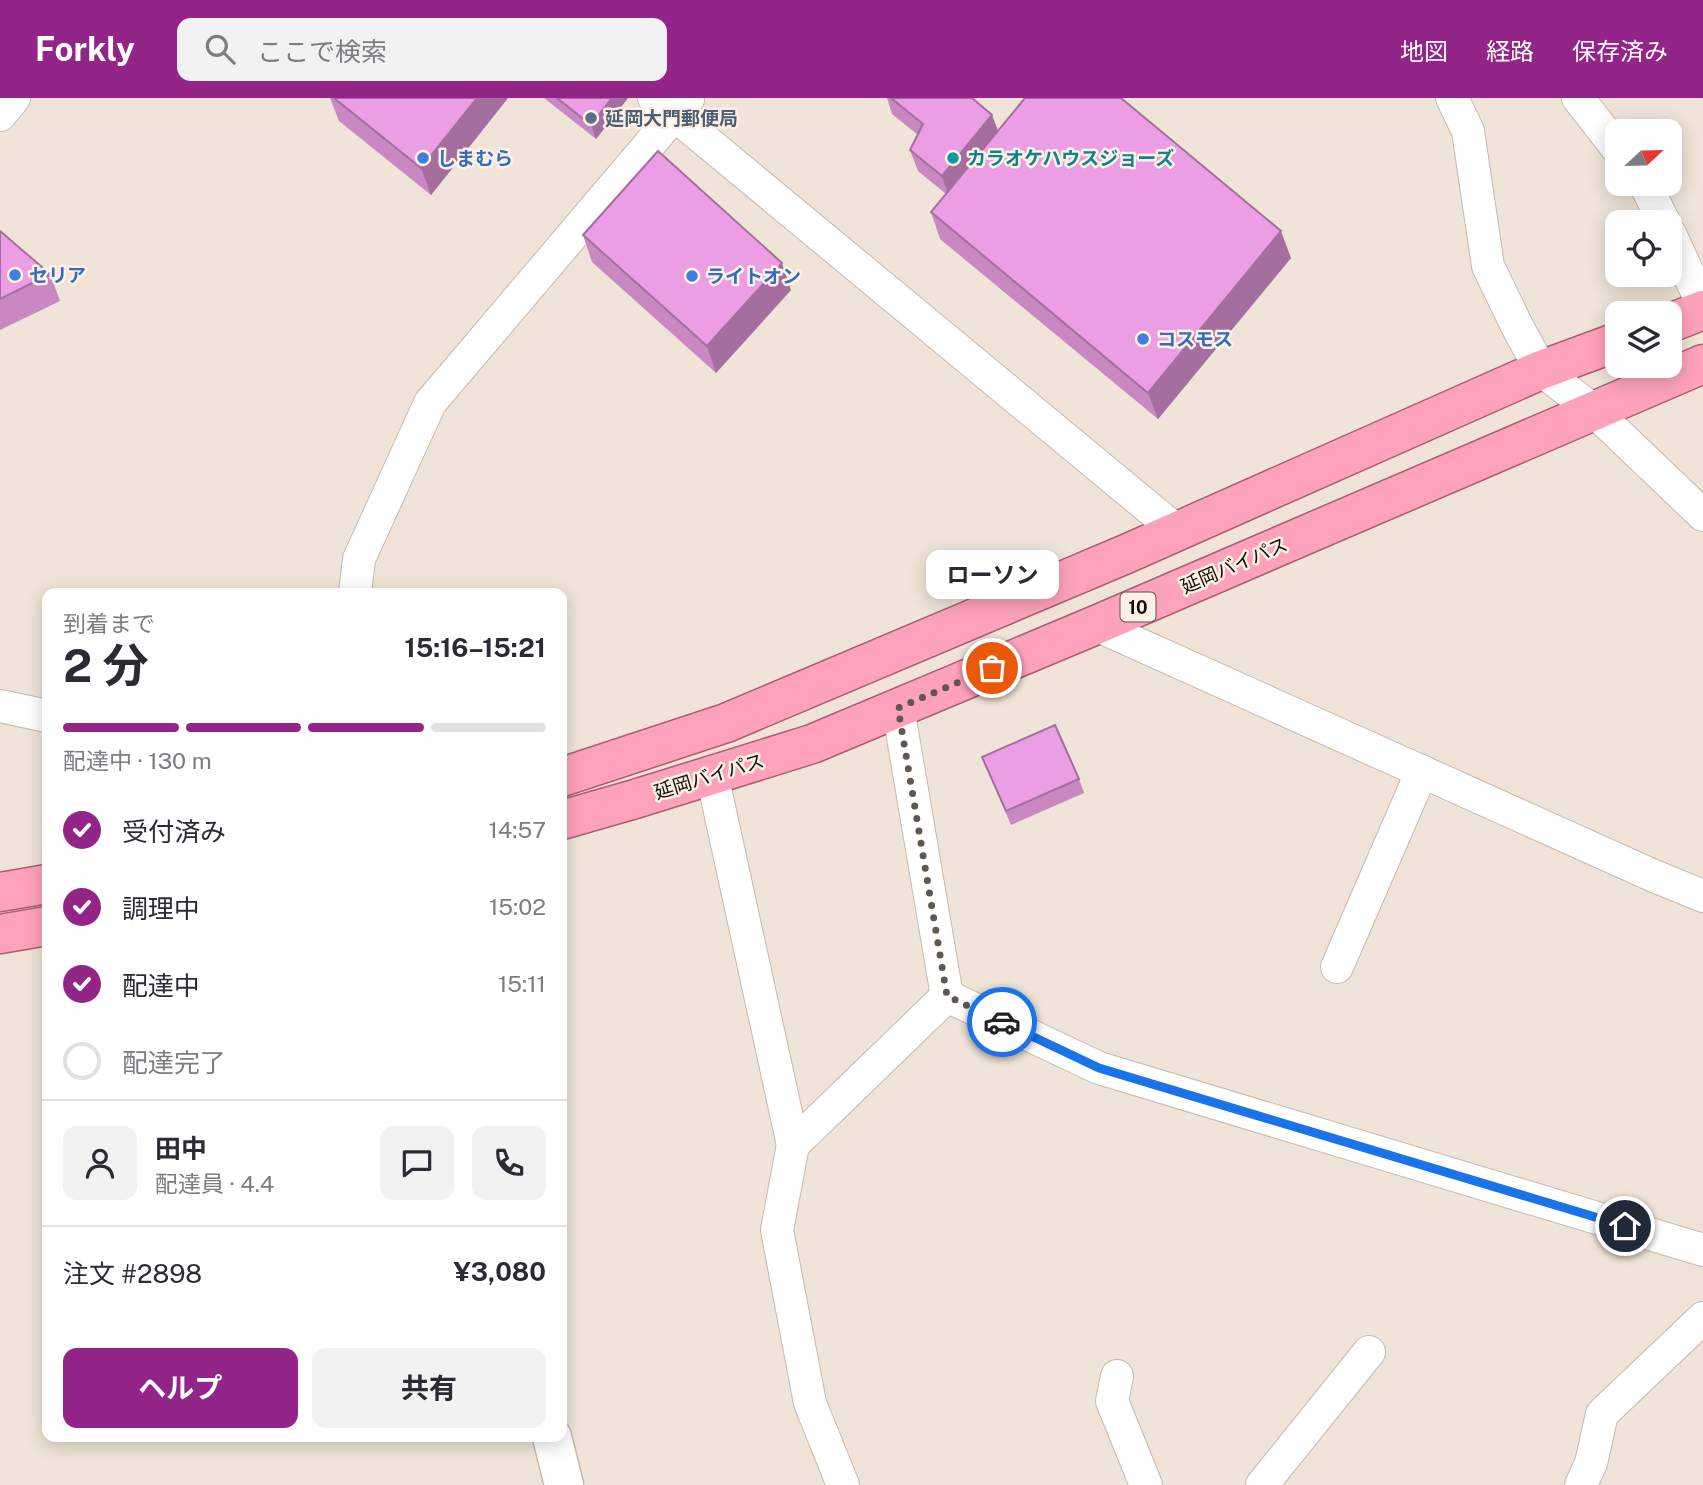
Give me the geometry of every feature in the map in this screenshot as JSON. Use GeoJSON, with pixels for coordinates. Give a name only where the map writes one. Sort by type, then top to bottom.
{"type":"FeatureCollection","features":[{"type":"Feature","properties":{"kind":"highway"},"geometry":{"type":"LineString","coordinates":[[1682,318],[1703,308]]}},
{"type":"Feature","properties":{"kind":"highway"},"geometry":{"type":"LineString","coordinates":[[567,775],[726,723],[1177,531],[1541,370],[1605,346]]}},
{"type":"Feature","properties":{"kind":"highway","name":"延岡バイパス"},"geometry":{"type":"LineString","coordinates":[[567,818],[812,744],[1703,364]]}},
{"type":"Feature","properties":{"kind":"highway"},"geometry":{"type":"LineString","coordinates":[[0,892],[42,885]]}},
{"type":"Feature","properties":{"kind":"highway"},"geometry":{"type":"LineString","coordinates":[[0,934],[42,927]]}},
{"type":"Feature","properties":{"kind":"street"},"geometry":{"type":"LineString","coordinates":[[0,115],[14,98]]}},
{"type":"Feature","properties":{"kind":"street"},"geometry":{"type":"LineString","coordinates":[[1452,98],[1468,131],[1488,266],[1541,370],[1592,410],[1703,515]]}},
{"type":"Feature","properties":{"kind":"street"},"geometry":{"type":"LineString","coordinates":[[1578,98],[1605,133]]}},
{"type":"Feature","properties":{"kind":"street"},"geometry":{"type":"LineString","coordinates":[[356,588],[359,559],[430,403],[673,104],[1177,531]]}},
{"type":"Feature","properties":{"kind":"street"},"geometry":{"type":"LineString","coordinates":[[1682,261],[1703,308]]}},
{"type":"Feature","properties":{"kind":"street"},"geometry":{"type":"LineString","coordinates":[[1096,625],[1703,896]]}},
{"type":"Feature","properties":{"kind":"street"},"geometry":{"type":"LineString","coordinates":[[0,706],[42,715]]}},
{"type":"Feature","properties":{"kind":"street"},"geometry":{"type":"LineString","coordinates":[[898,708],[947,996]]}},
{"type":"Feature","properties":{"kind":"street"},"geometry":{"type":"LineString","coordinates":[[1337,967],[1422,771]]}},
{"type":"Feature","properties":{"kind":"street"},"geometry":{"type":"LineString","coordinates":[[712,775],[793,1144],[778,1230],[810,1404],[843,1485]]}},
{"type":"Feature","properties":{"kind":"street"},"geometry":{"type":"LineString","coordinates":[[793,1144],[947,996]]}},
{"type":"Feature","properties":{"kind":"street"},"geometry":{"type":"LineString","coordinates":[[947,996],[1099,1068],[1703,1250]]}},
{"type":"Feature","properties":{"kind":"street"},"geometry":{"type":"LineString","coordinates":[[1581,1485],[1591,1463],[1602,1414],[1703,1318]]}},
{"type":"Feature","properties":{"kind":"street"},"geometry":{"type":"LineString","coordinates":[[1262,1485],[1369,1352]]}},
{"type":"Feature","properties":{"kind":"street"},"geometry":{"type":"LineString","coordinates":[[1117,1376],[1112,1401],[1146,1485]]}},
{"type":"Feature","properties":{"kind":"street"},"geometry":{"type":"LineString","coordinates":[[553,1442],[564,1485]]}},
{"type":"Feature","properties":{"kind":"building"},"geometry":{"type":"Polygon","coordinates":[[[334,98],[477,98],[421,168],[334,98]]]}},
{"type":"Feature","properties":{"kind":"building"},"geometry":{"type":"Polygon","coordinates":[[[557,98],[612,98],[591,125],[557,98]]]}},
{"type":"Feature","properties":{"kind":"building","name":"カラオケハウスジョーズ"},"geometry":{"type":"Polygon","coordinates":[[[891,98],[972,98],[992,115],[942,176],[910,150],[923,124],[891,98]]]}},
{"type":"Feature","properties":{"kind":"building","name":"コスモス"},"geometry":{"type":"Polygon","coordinates":[[[1025,98],[1121,98],[1281,231],[1148,393],[931,212],[1025,98]]]}},
{"type":"Feature","properties":{"kind":"building","name":"ライトオン"},"geometry":{"type":"Polygon","coordinates":[[[658,151],[782,263],[707,346],[583,235],[658,151]]]}},
{"type":"Feature","properties":{"kind":"building"},"geometry":{"type":"Polygon","coordinates":[[[0,231],[50,274],[0,299],[0,231]]]}},
{"type":"Feature","properties":{"kind":"building"},"geometry":{"type":"Polygon","coordinates":[[[1055,725],[1079,779],[1006,811],[982,757],[1055,725]]]}},
{"type":"Feature","properties":{"kind":"way so far"},"geometry":{"type":"LineString","coordinates":[[992,668],[898,708],[947,996],[1002,1022]]}},
{"type":"Feature","properties":{"kind":"place","name":"延岡大門郵便局"},"geometry":{"type":"Point","coordinates":[591,118]}},
{"type":"Feature","properties":{"kind":"place","name":"しまむら"},"geometry":{"type":"Point","coordinates":[423,158]}},
{"type":"Feature","properties":{"kind":"place","name":"カラオケハウスジョーズ"},"geometry":{"type":"Point","coordinates":[953,158]}},
{"type":"Feature","properties":{"kind":"place","name":"セリア"},"geometry":{"type":"Point","coordinates":[15,275]}},
{"type":"Feature","properties":{"kind":"place","name":"ライトオン"},"geometry":{"type":"Point","coordinates":[692,276]}},
{"type":"Feature","properties":{"kind":"place","name":"コスモス"},"geometry":{"type":"Point","coordinates":[1143,339]}},
{"type":"Feature","properties":{"kind":"place","name":"ローソン"},"geometry":{"type":"Point","coordinates":[992,668]}},
{"type":"Feature","properties":{"kind":"route"},"geometry":{"type":"LineString","coordinates":[[1002,1022],[1099,1068],[1625,1226]]}}]}
